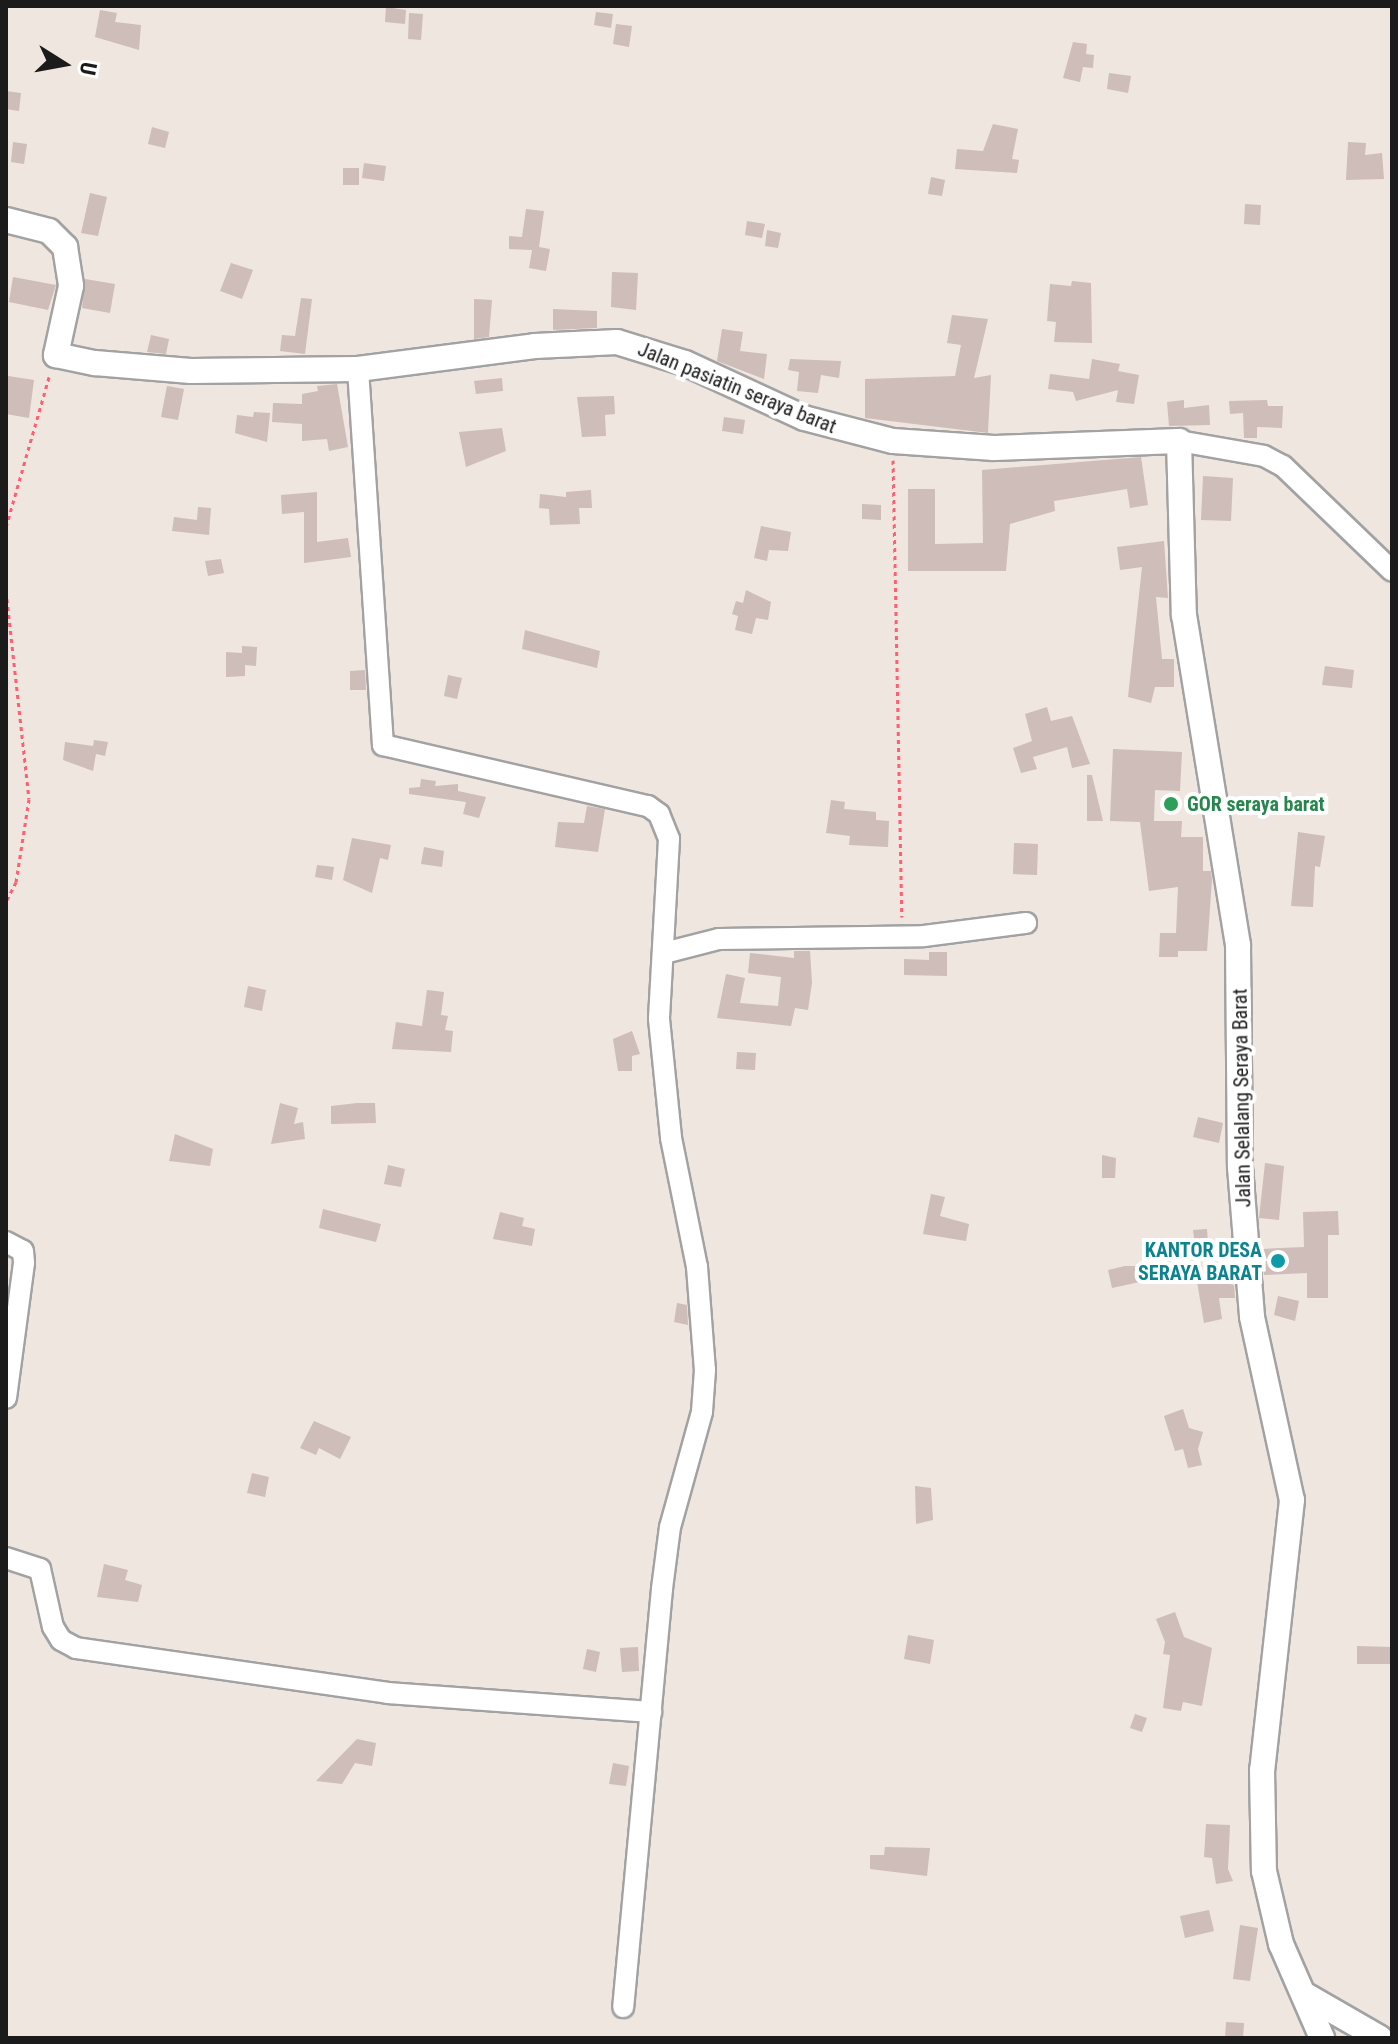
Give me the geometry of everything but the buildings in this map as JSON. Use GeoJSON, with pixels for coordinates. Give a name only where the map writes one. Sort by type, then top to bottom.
{"type":"FeatureCollection","features":[{"type":"Feature","properties":{"kind":"street"},"geometry":{"type":"LineString","coordinates":[[6,220],[49,231],[70,257],[71,286],[56,355]]}},
{"type":"Feature","properties":{"kind":"street","name":"Jalan pasiatin seraya barat"},"geometry":{"type":"LineString","coordinates":[[56,355],[115,366],[191,371],[358,369],[535,346],[617,342],[685,363],[804,418],[893,441],[994,448],[1179,441]]}},
{"type":"Feature","properties":{"kind":"street"},"geometry":{"type":"LineString","coordinates":[[358,369],[383,745],[626,800],[659,814],[671,858],[659,1019],[668,1108],[697,1267],[705,1370],[702,1412],[670,1527],[623,2007]]}},
{"type":"Feature","properties":{"kind":"street"},"geometry":{"type":"LineString","coordinates":[[1179,441],[1264,456],[1283,466],[1392,571]]}},
{"type":"Feature","properties":{"kind":"street","name":"Jalan Selalang Seraya Barat"},"geometry":{"type":"LineString","coordinates":[[1179,441],[1184,615],[1238,945],[1240,1167],[1251,1303],[1292,1500],[1262,1770],[1264,1871],[1281,1944],[1307,1996],[1322,2038]]}},
{"type":"Feature","properties":{"kind":"street"},"geometry":{"type":"LineString","coordinates":[[664,953],[719,939],[902,936],[1026,923]]}},
{"type":"Feature","properties":{"kind":"street"},"geometry":{"type":"LineString","coordinates":[[6,1242],[23,1251],[24,1263],[6,1398]]}},
{"type":"Feature","properties":{"kind":"street"},"geometry":{"type":"LineString","coordinates":[[6,1558],[40,1569],[53,1627],[61,1640],[76,1648],[387,1693],[651,1712]]}},
{"type":"Feature","properties":{"kind":"street"},"geometry":{"type":"LineString","coordinates":[[1307,1996],[1380,2038]]}},
{"type":"Feature","properties":{"kind":"path"},"geometry":{"type":"LineString","coordinates":[[6,527],[56,355]]}},
{"type":"Feature","properties":{"kind":"path"},"geometry":{"type":"LineString","coordinates":[[893,441],[902,936]]}},
{"type":"Feature","properties":{"kind":"path"},"geometry":{"type":"LineString","coordinates":[[6,591],[29,799],[16,882],[6,902]]}},
{"type":"Feature","properties":{"kind":"place","name":"GOR seraya barat"},"geometry":{"type":"Point","coordinates":[1171,804]}},
{"type":"Feature","properties":{"kind":"place","name":"KANTOR DESA SERAYA BARAT"},"geometry":{"type":"Point","coordinates":[1278,1261]}}]}
